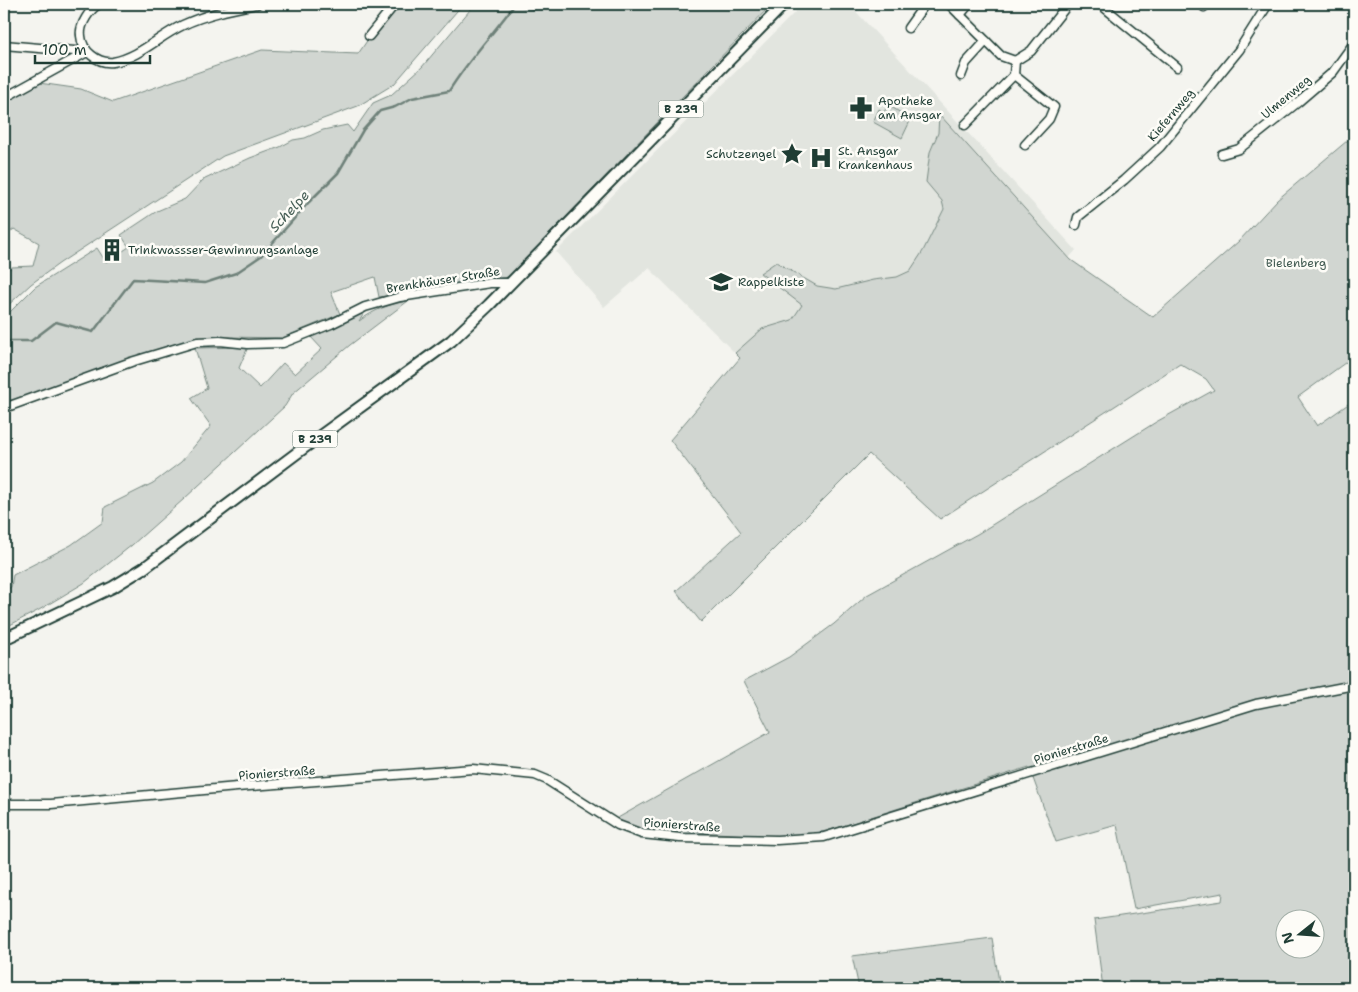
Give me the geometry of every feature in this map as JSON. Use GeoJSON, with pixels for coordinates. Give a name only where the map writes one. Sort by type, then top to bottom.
{"type":"FeatureCollection","features":[{"type":"Feature","properties":{"kind":"main road","name":"Brenkhäuser Straße"},"geometry":{"type":"LineString","coordinates":[[511,283],[784,4]]}},
{"type":"Feature","properties":{"kind":"main road","name":"B 239"},"geometry":{"type":"LineString","coordinates":[[4,639],[113,587],[144,568],[450,340],[511,283]]}},
{"type":"Feature","properties":{"kind":"street"},"geometry":{"type":"LineString","coordinates":[[87,52],[80,35],[83,24],[91,10],[99,4]]}},
{"type":"Feature","properties":{"kind":"street"},"geometry":{"type":"LineString","coordinates":[[4,45],[87,52],[98,60],[110,62],[129,57],[184,24],[199,18],[257,4]]}},
{"type":"Feature","properties":{"kind":"street"},"geometry":{"type":"LineString","coordinates":[[369,36],[395,4]]}},
{"type":"Feature","properties":{"kind":"street"},"geometry":{"type":"LineString","coordinates":[[908,28],[925,4]]}},
{"type":"Feature","properties":{"kind":"street"},"geometry":{"type":"LineString","coordinates":[[949,4],[1001,56],[1015,61]]}},
{"type":"Feature","properties":{"kind":"street"},"geometry":{"type":"LineString","coordinates":[[960,15],[969,4]]}},
{"type":"Feature","properties":{"kind":"street"},"geometry":{"type":"LineString","coordinates":[[1015,61],[1031,51],[1068,4]]}},
{"type":"Feature","properties":{"kind":"street"},"geometry":{"type":"LineString","coordinates":[[1100,4],[1154,46],[1177,67]]}},
{"type":"Feature","properties":{"kind":"street","name":"Kiefernweg"},"geometry":{"type":"LineString","coordinates":[[1076,225],[1078,217],[1124,180],[1160,147],[1239,50],[1268,4]]}},
{"type":"Feature","properties":{"kind":"street"},"geometry":{"type":"LineString","coordinates":[[960,76],[966,63],[986,41]]}},
{"type":"Feature","properties":{"kind":"street","name":"Ulmenweg"},"geometry":{"type":"LineString","coordinates":[[1222,154],[1239,149],[1298,102],[1333,72],[1354,43]]}},
{"type":"Feature","properties":{"kind":"street"},"geometry":{"type":"LineString","coordinates":[[4,98],[87,52]]}},
{"type":"Feature","properties":{"kind":"street"},"geometry":{"type":"LineString","coordinates":[[965,125],[1014,75],[1015,61]]}},
{"type":"Feature","properties":{"kind":"street"},"geometry":{"type":"LineString","coordinates":[[1014,75],[1054,107],[1049,119],[1025,144]]}},
{"type":"Feature","properties":{"kind":"street","name":"Brenkhäuser Straße"},"geometry":{"type":"LineString","coordinates":[[7,407],[130,362],[197,342],[283,343],[331,324],[365,307],[400,297],[490,284],[511,283]]}},
{"type":"Feature","properties":{"kind":"street","name":"Pionierstraße"},"geometry":{"type":"LineString","coordinates":[[4,804],[51,804],[237,787],[473,770],[535,775],[547,780],[618,825],[642,834],[720,840],[798,840],[824,837],[1256,704],[1354,685]]}},
{"type":"Feature","properties":{"kind":"shaded area","name":"St. Ansgar Krankenhaus"},"geometry":{"type":"Polygon","coordinates":[[[803,4],[849,4],[1076,250],[1027,306],[740,358],[649,268],[604,307],[556,252],[803,4]]]}},
{"type":"Feature","properties":{"kind":"green space"},"geometry":{"type":"Polygon","coordinates":[[[392,4],[463,4],[394,84],[358,106],[223,156],[60,263],[31,284],[4,309],[4,272],[12,267],[33,266],[39,243],[14,229],[4,237],[4,101],[39,83],[81,89],[113,102],[262,50],[358,54],[392,4]]]}},
{"type":"Feature","properties":{"kind":"green space"},"geometry":{"type":"Polygon","coordinates":[[[475,4],[539,4],[545,8],[548,4],[772,4],[508,277],[379,297],[375,277],[331,292],[340,314],[282,338],[228,337],[197,340],[18,400],[4,400],[4,318],[35,287],[97,248],[106,262],[129,247],[121,235],[157,211],[185,199],[203,180],[293,140],[305,138],[323,130],[347,125],[353,132],[373,103],[391,95],[422,67],[475,4]]]}},
{"type":"Feature","properties":{"kind":"green space"},"geometry":{"type":"Polygon","coordinates":[[[888,105],[911,119],[902,138],[873,122],[879,109],[884,112],[888,105]]]}},
{"type":"Feature","properties":{"kind":"green space","name":"Bielenberg"},"geometry":{"type":"Polygon","coordinates":[[[939,114],[1071,260],[1153,317],[1239,241],[1277,200],[1354,135],[1354,377],[1349,360],[1298,397],[1317,426],[1354,400],[1354,988],[1103,988],[1094,920],[1222,901],[1223,893],[1134,909],[1117,825],[1056,842],[1029,767],[827,831],[791,837],[638,829],[616,819],[770,732],[744,681],[789,657],[834,624],[867,595],[979,533],[1156,422],[1214,390],[1206,379],[1180,364],[940,519],[869,454],[701,622],[676,591],[741,532],[670,440],[740,358],[735,353],[762,329],[792,320],[802,305],[760,273],[776,262],[817,286],[836,289],[873,280],[897,277],[910,271],[923,251],[944,209],[942,201],[926,182],[930,152],[938,133],[939,114]]]}},
{"type":"Feature","properties":{"kind":"green space"},"geometry":{"type":"Polygon","coordinates":[[[408,301],[350,345],[293,393],[285,406],[132,545],[84,583],[4,628],[4,591],[11,587],[13,575],[71,545],[103,522],[105,507],[153,483],[181,462],[211,426],[191,398],[207,388],[195,348],[248,347],[239,368],[260,388],[283,363],[295,374],[322,349],[310,336],[366,311],[359,321],[382,308],[408,301]]]}},
{"type":"Feature","properties":{"kind":"green space"},"geometry":{"type":"Polygon","coordinates":[[[992,938],[1000,988],[859,988],[852,956],[992,938]]]}},
{"type":"Feature","properties":{"kind":"waterway","name":"Schelpe"},"geometry":{"type":"LineString","coordinates":[[4,341],[31,341],[56,322],[93,332],[133,279],[205,283],[236,273],[261,256],[309,202],[338,173],[363,130],[380,111],[395,107],[412,98],[449,91],[515,4],[534,9],[545,4]]}},
{"type":"Feature","properties":{"kind":"place","name":"Apotheke am Ansgar"},"geometry":{"type":"Point","coordinates":[861,108]}},
{"type":"Feature","properties":{"kind":"place","name":"Schutzengel"},"geometry":{"type":"Point","coordinates":[792,154]}},
{"type":"Feature","properties":{"kind":"place","name":"St. Ansgar Krankenhaus"},"geometry":{"type":"Point","coordinates":[821,158]}},
{"type":"Feature","properties":{"kind":"place","name":"Trinkwassser-Gewinnungsanlage"},"geometry":{"type":"Point","coordinates":[112,250]}},
{"type":"Feature","properties":{"kind":"place","name":"Rappelkiste"},"geometry":{"type":"Point","coordinates":[721,282]}}]}
